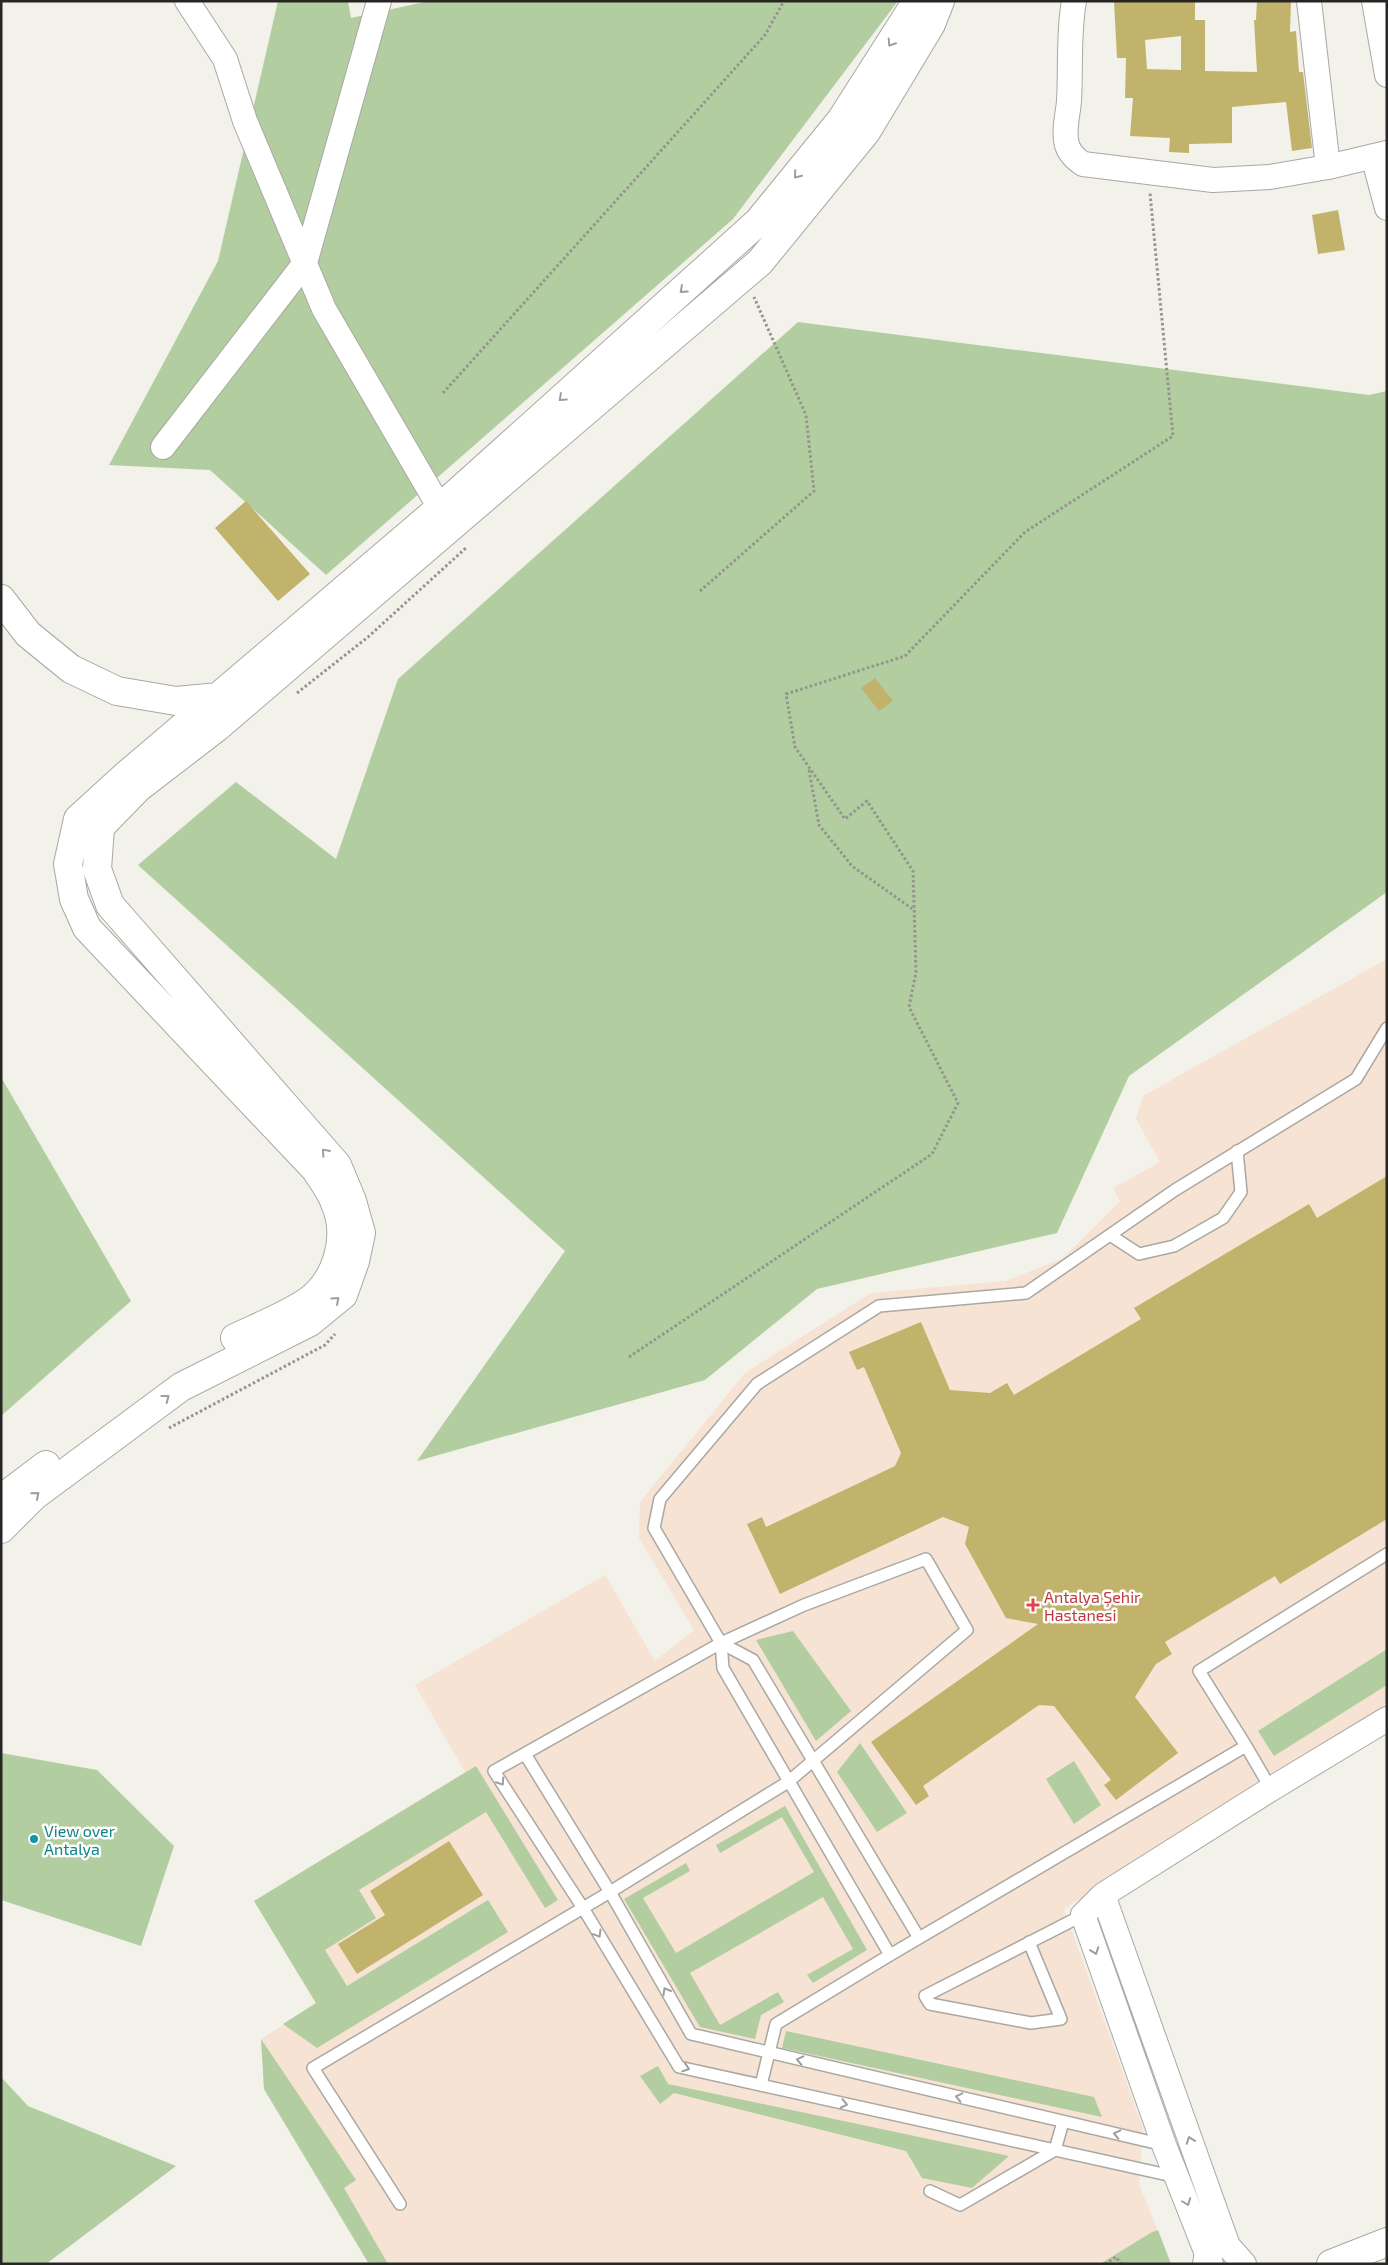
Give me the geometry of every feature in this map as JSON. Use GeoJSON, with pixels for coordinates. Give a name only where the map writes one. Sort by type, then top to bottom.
{"type":"FeatureCollection","features":[{"type":"Feature","properties":{"kind":"street"},"geometry":{"type":"LineString","coordinates":[[187,1],[225,59],[245,121],[324,310],[440,508]]}},
{"type":"Feature","properties":{"kind":"street"},"geometry":{"type":"LineString","coordinates":[[163,447],[304,263],[379,1]]}},
{"type":"Feature","properties":{"kind":"street"},"geometry":{"type":"LineString","coordinates":[[1,1499],[174,1369],[308,1302],[329,1280],[339,1258],[341,1233],[336,1204],[316,1170],[87,928],[74,899],[68,864],[78,820],[124,777],[440,508],[758,222],[841,120],[917,1]]}},
{"type":"Feature","properties":{"kind":"street"},"geometry":{"type":"LineString","coordinates":[[1,1529],[34,1496],[181,1387],[310,1322],[342,1295],[354,1261],[361,1233],[352,1201],[337,1165],[110,905],[98,869],[100,827],[138,788],[216,728],[760,262],[866,132],[931,24],[940,1]]}},
{"type":"Feature","properties":{"kind":"street"},"geometry":{"type":"LineString","coordinates":[[1074,1],[1071,16],[1069,103],[1066,140],[1069,150],[1083,164],[1213,180],[1270,177],[1328,167],[1380,155],[1387,208]]}},
{"type":"Feature","properties":{"kind":"street"},"geometry":{"type":"LineString","coordinates":[[1309,1],[1328,167]]}},
{"type":"Feature","properties":{"kind":"street"},"geometry":{"type":"LineString","coordinates":[[1374,1],[1387,75]]}},
{"type":"Feature","properties":{"kind":"street"},"geometry":{"type":"LineString","coordinates":[[1,599],[28,634],[71,669],[117,691],[176,701],[219,697]]}},
{"type":"Feature","properties":{"kind":"street"},"geometry":{"type":"LineString","coordinates":[[1209,2262],[1164,2145],[1083,1915],[1103,1895],[1271,1789],[1387,1719]]}},
{"type":"Feature","properties":{"kind":"street"},"geometry":{"type":"LineString","coordinates":[[1103,1895],[1228,2246],[1244,2264]]}},
{"type":"Feature","properties":{"kind":"street"},"geometry":{"type":"LineString","coordinates":[[1331,2264],[1387,2242]]}},
{"type":"Feature","properties":{"kind":"lane"},"geometry":{"type":"LineString","coordinates":[[890,1955],[722,1668],[721,1643],[654,1528],[660,1499],[757,1384],[879,1306],[1026,1294],[1175,1190],[1356,1079],[1387,1028]]}},
{"type":"Feature","properties":{"kind":"lane"},"geometry":{"type":"LineString","coordinates":[[1110,1235],[1139,1254],[1174,1246],[1223,1218],[1241,1192],[1237,1151]]}},
{"type":"Feature","properties":{"kind":"lane"},"geometry":{"type":"LineString","coordinates":[[1271,1789],[1199,1671],[1387,1554]]}},
{"type":"Feature","properties":{"kind":"lane"},"geometry":{"type":"LineString","coordinates":[[400,2204],[313,2068],[583,1908],[610,1892],[788,1782],[966,1630],[926,1559],[804,1605],[721,1643],[494,1771],[583,1908],[679,2067],[1177,2177]]}},
{"type":"Feature","properties":{"kind":"lane"},"geometry":{"type":"LineString","coordinates":[[721,1643],[753,1660],[919,1938]]}},
{"type":"Feature","properties":{"kind":"lane"},"geometry":{"type":"LineString","coordinates":[[761,2085],[776,2024],[1246,1746]]}},
{"type":"Feature","properties":{"kind":"lane"},"geometry":{"type":"LineString","coordinates":[[525,1754],[610,1892],[691,2034],[1164,2145]]}},
{"type":"Feature","properties":{"kind":"lane"},"geometry":{"type":"LineString","coordinates":[[1029,1942],[1061,2019],[1031,2023],[930,2004],[925,1996],[1029,1942],[1083,1915]]}},
{"type":"Feature","properties":{"kind":"lane"},"geometry":{"type":"LineString","coordinates":[[930,2191],[960,2205],[1055,2150],[1063,2122]]}},
{"type":"Feature","properties":{"kind":"path"},"geometry":{"type":"LineString","coordinates":[[443,393],[765,36],[784,1]]}},
{"type":"Feature","properties":{"kind":"path"},"geometry":{"type":"LineString","coordinates":[[629,1358],[932,1154],[958,1103],[909,1007],[916,972],[913,871],[867,801],[845,819],[796,748],[786,694],[905,656],[1025,532],[1173,436],[1148,172]]}},
{"type":"Feature","properties":{"kind":"path"},"geometry":{"type":"LineString","coordinates":[[700,591],[814,491],[806,415],[751,289]]}},
{"type":"Feature","properties":{"kind":"path"},"geometry":{"type":"LineString","coordinates":[[290,698],[368,637],[471,543]]}},
{"type":"Feature","properties":{"kind":"path"},"geometry":{"type":"LineString","coordinates":[[808,767],[819,825],[852,866],[914,910]]}},
{"type":"Feature","properties":{"kind":"path"},"geometry":{"type":"LineString","coordinates":[[162,1432],[324,1345],[342,1328]]}},
{"type":"Feature","properties":{"kind":"path"},"geometry":{"type":"LineString","coordinates":[[1105,2264],[1116,2257],[1121,2264]]}},
{"type":"Feature","properties":{"kind":"shaded area","name":"Antalya Şehir Hastanesi"},"geometry":{"type":"Polygon","coordinates":[[[1387,959],[1387,1706],[1064,1909],[1143,2128],[1139,2184],[1171,2264],[369,2264],[264,2089],[261,2039],[316,2004],[254,1901],[465,1772],[415,1685],[605,1575],[655,1661],[694,1630],[639,1538],[640,1502],[745,1373],[871,1293],[1006,1281],[1063,1258],[1120,1201],[1113,1188],[1160,1162],[1136,1119],[1143,1096],[1387,959]]]}},
{"type":"Feature","properties":{"kind":"green space"},"geometry":{"type":"Polygon","coordinates":[[[278,1],[348,1],[351,18],[429,1],[898,1],[733,219],[326,575],[210,470],[109,465],[218,261],[278,1]]]}},
{"type":"Feature","properties":{"kind":"green space"},"geometry":{"type":"Polygon","coordinates":[[[798,322],[1369,395],[1387,391],[1387,892],[1129,1076],[1057,1233],[817,1289],[705,1380],[417,1461],[565,1251],[138,865],[236,782],[336,859],[398,679],[798,322]]]}},
{"type":"Feature","properties":{"kind":"green space"},"geometry":{"type":"Polygon","coordinates":[[[1,1077],[131,1301],[1,1416],[1,1077]]]}},
{"type":"Feature","properties":{"kind":"green space"},"geometry":{"type":"Polygon","coordinates":[[[793,1631],[851,1711],[816,1741],[756,1640],[793,1631]]]}},
{"type":"Feature","properties":{"kind":"green space"},"geometry":{"type":"Polygon","coordinates":[[[1387,1649],[1387,1685],[1274,1756],[1258,1731],[1387,1649]]]}},
{"type":"Feature","properties":{"kind":"green space"},"geometry":{"type":"Polygon","coordinates":[[[860,1743],[907,1813],[877,1832],[837,1772],[860,1743]]]}},
{"type":"Feature","properties":{"kind":"green space"},"geometry":{"type":"Polygon","coordinates":[[[1,1753],[97,1770],[174,1846],[141,1946],[1,1900],[1,1753]]]}},
{"type":"Feature","properties":{"kind":"green space"},"geometry":{"type":"Polygon","coordinates":[[[1074,1761],[1101,1805],[1074,1824],[1046,1779],[1074,1761]]]}},
{"type":"Feature","properties":{"kind":"green space"},"geometry":{"type":"Polygon","coordinates":[[[476,1766],[558,1900],[545,1908],[486,1812],[359,1890],[376,1918],[325,1950],[347,1986],[488,1900],[508,1932],[317,2048],[283,2024],[316,2003],[254,1901],[476,1766]]]}},
{"type":"Feature","properties":{"kind":"green space"},"geometry":{"type":"Polygon","coordinates":[[[785,1806],[867,1950],[813,1983],[807,1975],[853,1949],[823,1897],[690,1973],[720,2025],[778,1992],[784,2002],[761,2015],[755,2039],[700,2027],[624,1899],[686,1863],[690,1871],[643,1898],[676,1953],[814,1872],[782,1817],[720,1853],[716,1845],[785,1806]]]}},
{"type":"Feature","properties":{"kind":"green space"},"geometry":{"type":"Polygon","coordinates":[[[786,2031],[1094,2097],[1102,2117],[782,2048],[786,2031]]]}},
{"type":"Feature","properties":{"kind":"green space"},"geometry":{"type":"Polygon","coordinates":[[[261,2039],[356,2180],[344,2188],[388,2264],[369,2264],[264,2089],[261,2039]]]}},
{"type":"Feature","properties":{"kind":"green space"},"geometry":{"type":"Polygon","coordinates":[[[658,2066],[668,2084],[1009,2156],[972,2188],[922,2178],[906,2151],[674,2093],[660,2104],[640,2076],[658,2066]]]}},
{"type":"Feature","properties":{"kind":"green space"},"geometry":{"type":"Polygon","coordinates":[[[1,2077],[28,2106],[176,2166],[46,2264],[1,2264],[1,2077]]]}},
{"type":"Feature","properties":{"kind":"green space"},"geometry":{"type":"Polygon","coordinates":[[[1158,2230],[1171,2264],[1100,2264],[1152,2232],[1158,2230]]]}},
{"type":"Feature","properties":{"kind":"building"},"geometry":{"type":"Polygon","coordinates":[[[1114,1],[1195,1],[1195,20],[1205,20],[1205,71],[1257,72],[1254,20],[1256,20],[1257,1],[1291,1],[1290,32],[1296,31],[1299,72],[1303,72],[1312,148],[1292,151],[1286,102],[1232,107],[1232,143],[1189,144],[1189,153],[1169,152],[1170,138],[1130,136],[1133,98],[1125,98],[1126,58],[1117,58],[1114,1]],[[1181,36],[1145,40],[1147,69],[1181,70],[1181,36]]]}},
{"type":"Feature","properties":{"kind":"building"},"geometry":{"type":"Polygon","coordinates":[[[1338,210],[1345,250],[1318,254],[1312,215],[1338,210]]]}},
{"type":"Feature","properties":{"kind":"building"},"geometry":{"type":"Polygon","coordinates":[[[246,501],[310,574],[278,601],[215,528],[246,501]]]}},
{"type":"Feature","properties":{"kind":"building"},"geometry":{"type":"Polygon","coordinates":[[[875,678],[893,701],[879,711],[861,688],[875,678]]]}},
{"type":"Feature","properties":{"kind":"building"},"geometry":{"type":"Polygon","coordinates":[[[1387,1176],[1387,1519],[1280,1584],[1275,1576],[1165,1642],[1172,1654],[1156,1664],[1135,1697],[1178,1753],[1116,1800],[1104,1785],[1111,1780],[1054,1706],[1039,1705],[923,1786],[929,1796],[916,1805],[871,1742],[1038,1624],[1006,1618],[965,1544],[969,1527],[943,1517],[780,1594],[747,1524],[762,1517],[766,1527],[895,1466],[901,1453],[864,1367],[857,1370],[849,1352],[921,1322],[950,1390],[990,1393],[1007,1383],[1014,1395],[1141,1319],[1134,1308],[1309,1204],[1317,1218],[1387,1176]]]}},
{"type":"Feature","properties":{"kind":"building"},"geometry":{"type":"Polygon","coordinates":[[[449,1841],[483,1895],[357,1974],[338,1944],[385,1915],[370,1891],[449,1841]]]}},
{"type":"Feature","properties":{"kind":"place","name":"Antalya Şehir Hastanesi"},"geometry":{"type":"Point","coordinates":[1033,1605]}},
{"type":"Feature","properties":{"kind":"place","name":"View over Antalya"},"geometry":{"type":"Point","coordinates":[34,1839]}}]}
